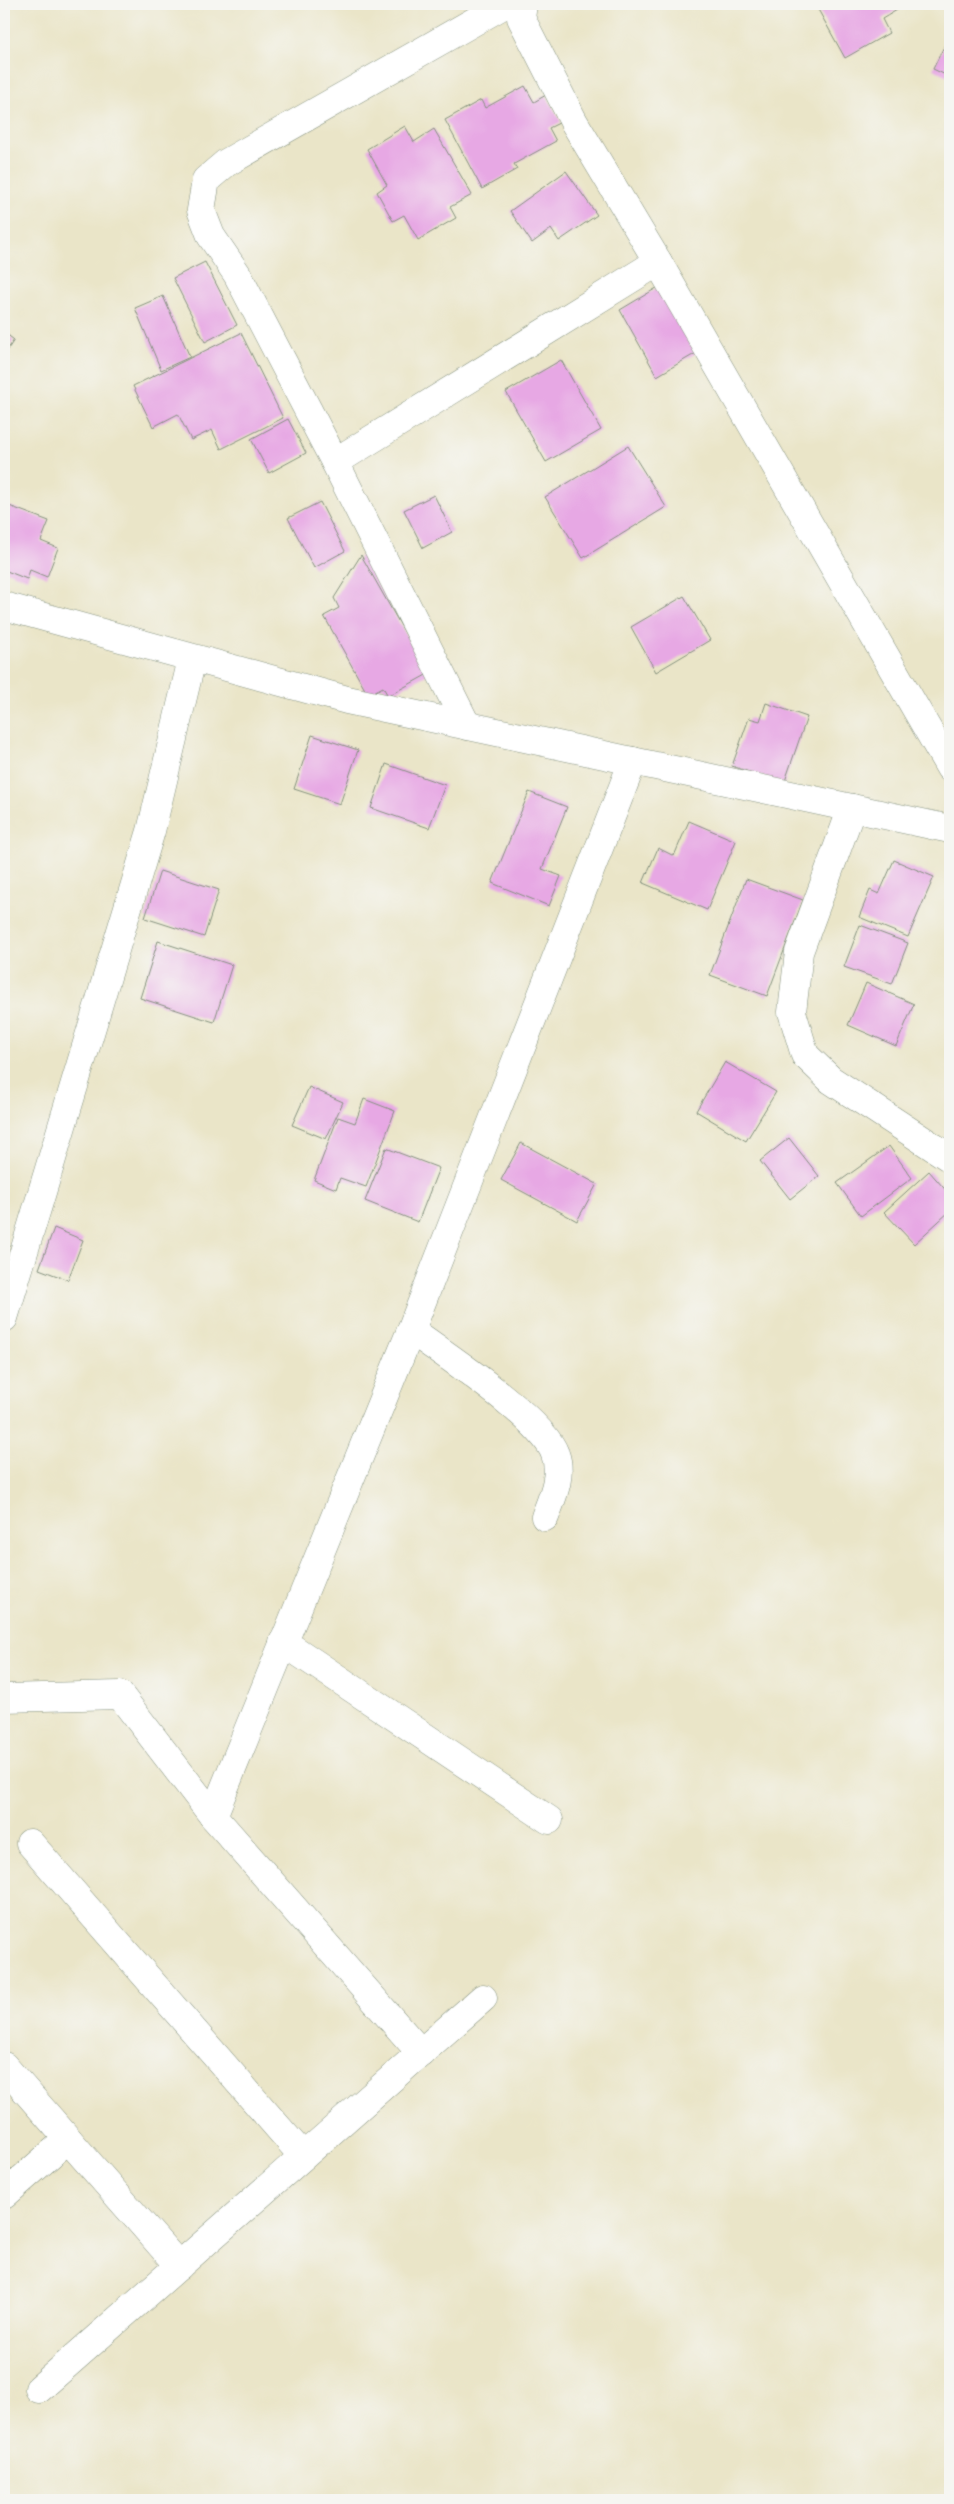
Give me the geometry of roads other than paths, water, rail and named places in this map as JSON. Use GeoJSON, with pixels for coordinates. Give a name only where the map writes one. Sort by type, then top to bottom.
{"type":"FeatureCollection","features":[{"type":"Feature","properties":{"kind":"street"},"geometry":{"type":"LineString","coordinates":[[467,726],[335,462],[237,274],[211,236],[200,210],[206,180],[226,163],[505,4]]}},
{"type":"Feature","properties":{"kind":"street"},"geometry":{"type":"LineString","coordinates":[[523,4],[521,18],[574,122],[658,262],[950,768]]}},
{"type":"Feature","properties":{"kind":"street"},"geometry":{"type":"LineString","coordinates":[[335,462],[658,262]]}},
{"type":"Feature","properties":{"kind":"street"},"geometry":{"type":"LineString","coordinates":[[4,606],[192,660],[347,700],[950,830]]}},
{"type":"Feature","properties":{"kind":"street"},"geometry":{"type":"LineString","coordinates":[[4,1318],[150,831],[192,660]]}},
{"type":"Feature","properties":{"kind":"street"},"geometry":{"type":"LineString","coordinates":[[213,1816],[411,1330],[633,761]]}},
{"type":"Feature","properties":{"kind":"street"},"geometry":{"type":"LineString","coordinates":[[852,808],[799,952],[792,1012],[805,1055],[831,1080],[950,1158]]}},
{"type":"Feature","properties":{"kind":"street"},"geometry":{"type":"LineString","coordinates":[[411,1330],[496,1392],[546,1436],[555,1454],[558,1470],[545,1517]]}},
{"type":"Feature","properties":{"kind":"street"},"geometry":{"type":"LineString","coordinates":[[283,1642],[549,1820]]}},
{"type":"Feature","properties":{"kind":"street"},"geometry":{"type":"LineString","coordinates":[[4,1698],[120,1696],[213,1816],[420,2053]]}},
{"type":"Feature","properties":{"kind":"street"},"geometry":{"type":"LineString","coordinates":[[30,1843],[303,2156]]}},
{"type":"Feature","properties":{"kind":"street"},"geometry":{"type":"LineString","coordinates":[[39,2389],[482,1998]]}},
{"type":"Feature","properties":{"kind":"street"},"geometry":{"type":"LineString","coordinates":[[4,2066],[179,2266]]}},
{"type":"Feature","properties":{"kind":"street"},"geometry":{"type":"LineString","coordinates":[[4,2195],[68,2139]]}}]}
